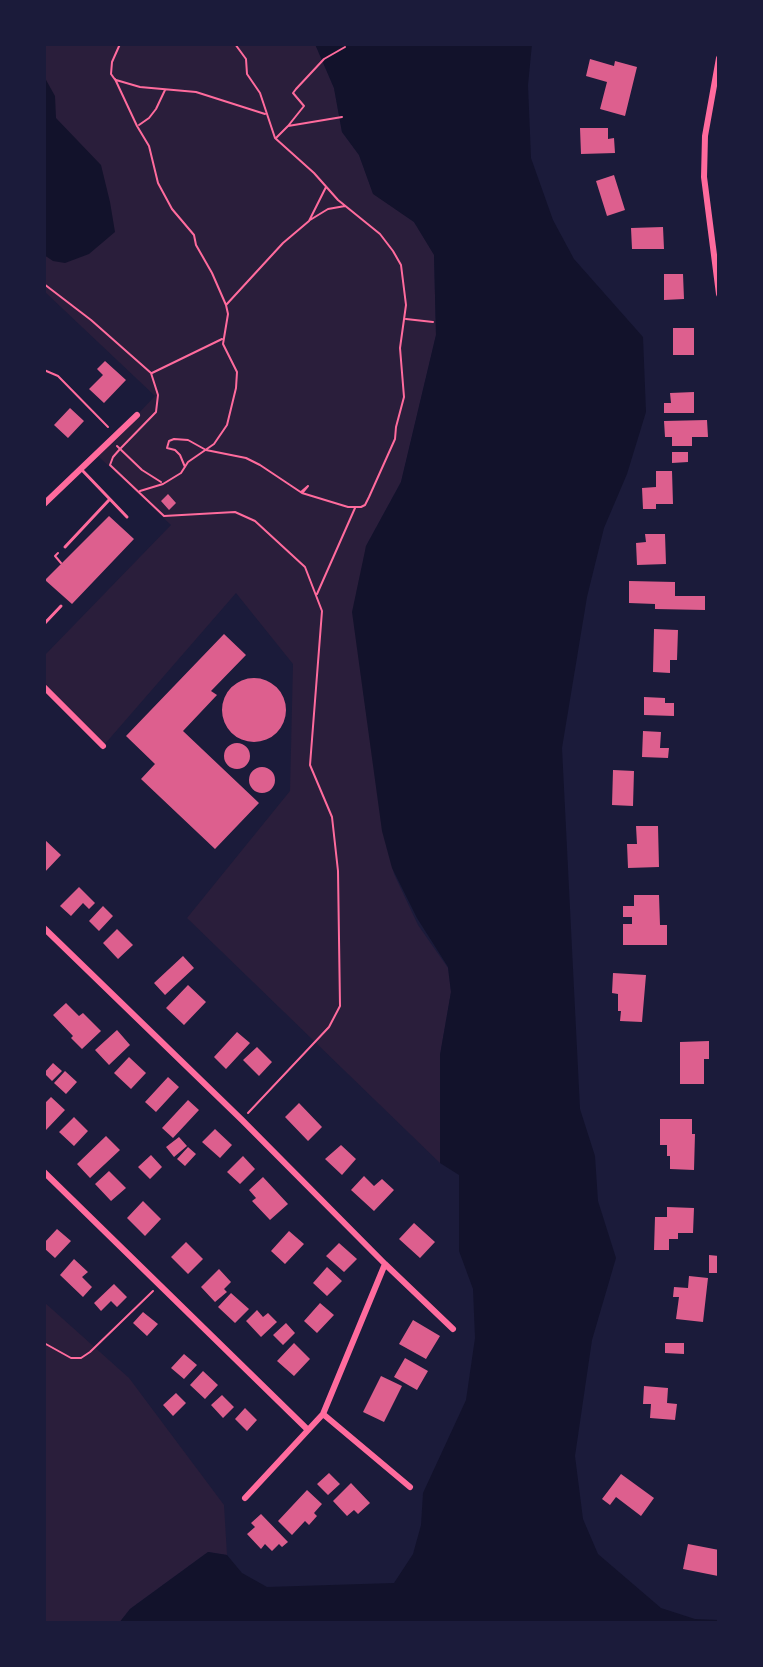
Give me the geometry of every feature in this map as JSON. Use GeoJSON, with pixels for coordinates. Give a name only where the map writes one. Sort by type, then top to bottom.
{"type":"FeatureCollection","features":[{"type":"Feature","properties":{"kind":"street"},"geometry":{"type":"LineString","coordinates":[[719,58],[705,136],[704,177],[719,294]]}},
{"type":"Feature","properties":{"kind":"street"},"geometry":{"type":"LineString","coordinates":[[44,504],[137,415]]}},
{"type":"Feature","properties":{"kind":"street"},"geometry":{"type":"LineString","coordinates":[[44,687],[103,746]]}},
{"type":"Feature","properties":{"kind":"street"},"geometry":{"type":"LineString","coordinates":[[44,928],[453,1329]]}},
{"type":"Feature","properties":{"kind":"street"},"geometry":{"type":"LineString","coordinates":[[44,1172],[307,1429]]}},
{"type":"Feature","properties":{"kind":"street"},"geometry":{"type":"LineString","coordinates":[[245,1498],[323,1414],[385,1264]]}},
{"type":"Feature","properties":{"kind":"street"},"geometry":{"type":"LineString","coordinates":[[323,1414],[410,1487]]}},
{"type":"Feature","properties":{"kind":"lane"},"geometry":{"type":"LineString","coordinates":[[81,469],[127,517]]}},
{"type":"Feature","properties":{"kind":"lane"},"geometry":{"type":"LineString","coordinates":[[63,548],[110,499]]}},
{"type":"Feature","properties":{"kind":"lane"},"geometry":{"type":"LineString","coordinates":[[44,624],[61,606]]}},
{"type":"Feature","properties":{"kind":"path"},"geometry":{"type":"LineString","coordinates":[[120,44],[112,62],[111,74],[149,146],[158,183],[172,209],[194,235],[226,305],[228,314],[223,344],[237,372],[227,425],[214,444],[197,454],[181,473],[163,484],[139,492]]}},
{"type":"Feature","properties":{"kind":"path"},"geometry":{"type":"LineString","coordinates":[[185,467],[180,455],[167,448],[169,441],[188,440],[206,450],[246,458],[302,493],[336,504],[365,505],[395,439],[404,397],[400,348],[406,305],[401,265],[380,234],[275,138],[260,93],[247,74],[246,59],[235,44]]}},
{"type":"Feature","properties":{"kind":"path"},"geometry":{"type":"LineString","coordinates":[[275,138],[304,106],[293,93],[296,89],[324,59],[345,47]]}},
{"type":"Feature","properties":{"kind":"path"},"geometry":{"type":"LineString","coordinates":[[115,79],[140,87],[196,92],[267,114]]}},
{"type":"Feature","properties":{"kind":"path"},"geometry":{"type":"LineString","coordinates":[[137,126],[149,118],[166,89]]}},
{"type":"Feature","properties":{"kind":"path"},"geometry":{"type":"LineString","coordinates":[[288,126],[342,117]]}},
{"type":"Feature","properties":{"kind":"path"},"geometry":{"type":"LineString","coordinates":[[309,221],[326,186]]}},
{"type":"Feature","properties":{"kind":"path"},"geometry":{"type":"LineString","coordinates":[[226,305],[283,243],[309,221],[328,209],[346,206]]}},
{"type":"Feature","properties":{"kind":"path"},"geometry":{"type":"LineString","coordinates":[[44,284],[151,373],[158,395],[156,412],[113,457],[110,465],[164,516],[235,512],[255,521],[305,567],[322,611],[310,765],[332,817],[338,871],[340,1006],[329,1027],[242,1120]]}},
{"type":"Feature","properties":{"kind":"path"},"geometry":{"type":"LineString","coordinates":[[405,319],[433,322]]}},
{"type":"Feature","properties":{"kind":"path"},"geometry":{"type":"LineString","coordinates":[[151,373],[223,338]]}},
{"type":"Feature","properties":{"kind":"path"},"geometry":{"type":"LineString","coordinates":[[44,370],[58,376],[113,437],[120,449],[163,484]]}},
{"type":"Feature","properties":{"kind":"path"},"geometry":{"type":"LineString","coordinates":[[316,596],[355,507]]}},
{"type":"Feature","properties":{"kind":"path"},"geometry":{"type":"LineString","coordinates":[[61,563],[55,556],[63,548]]}},
{"type":"Feature","properties":{"kind":"path"},"geometry":{"type":"LineString","coordinates":[[44,1343],[76,1359],[86,1355],[154,1290]]}},
{"type":"Feature","properties":{"kind":"shaded area"},"geometry":{"type":"Polygon","coordinates":[[[44,44],[315,44],[334,88],[342,132],[359,155],[373,193],[414,222],[434,254],[436,335],[401,482],[366,546],[363,689],[384,832],[394,874],[418,925],[448,968],[451,992],[440,1055],[440,1163],[187,918],[290,791],[293,664],[236,593],[104,745],[44,686],[44,656],[171,525],[98,456],[155,396],[44,291],[44,44]]]}},
{"type":"Feature","properties":{"kind":"shaded area"},"geometry":{"type":"Polygon","coordinates":[[[44,44],[45,78],[55,96],[56,118],[101,165],[115,232],[89,254],[65,263],[53,261],[44,255],[44,44]]]}},
{"type":"Feature","properties":{"kind":"shaded area"},"geometry":{"type":"Polygon","coordinates":[[[315,44],[532,44],[528,85],[531,158],[553,220],[574,259],[643,337],[646,412],[627,474],[604,528],[587,597],[562,748],[580,1109],[595,1156],[598,1201],[616,1258],[592,1340],[575,1456],[583,1519],[598,1554],[661,1608],[695,1619],[719,1620],[719,1623],[119,1623],[130,1609],[208,1552],[227,1555],[242,1573],[267,1587],[394,1583],[413,1554],[421,1525],[423,1493],[466,1400],[475,1338],[473,1289],[459,1251],[459,1175],[440,1163],[440,1055],[451,992],[448,967],[417,918],[392,868],[382,831],[352,612],[366,546],[401,482],[436,335],[434,255],[414,222],[373,194],[359,155],[342,132],[334,88],[315,44]]]}},
{"type":"Feature","properties":{"kind":"shaded area"},"geometry":{"type":"Polygon","coordinates":[[[44,1302],[129,1378],[224,1505],[227,1555],[208,1552],[130,1609],[119,1623],[44,1623],[44,1302]]]}},
{"type":"Feature","properties":{"kind":"building"},"geometry":{"type":"Polygon","coordinates":[[[590,59],[614,66],[615,61],[637,67],[625,116],[600,109],[607,82],[586,76],[590,59]]]}},
{"type":"Feature","properties":{"kind":"building"},"geometry":{"type":"Polygon","coordinates":[[[580,128],[608,128],[608,139],[614,138],[615,153],[581,154],[580,128]]]}},
{"type":"Feature","properties":{"kind":"building"},"geometry":{"type":"Polygon","coordinates":[[[614,175],[625,210],[607,216],[596,181],[614,175]]]}},
{"type":"Feature","properties":{"kind":"building"},"geometry":{"type":"Polygon","coordinates":[[[663,227],[664,249],[632,249],[631,228],[663,227]]]}},
{"type":"Feature","properties":{"kind":"building"},"geometry":{"type":"Polygon","coordinates":[[[664,274],[683,274],[684,299],[664,300],[664,274]]]}},
{"type":"Feature","properties":{"kind":"building"},"geometry":{"type":"Polygon","coordinates":[[[673,328],[694,328],[694,355],[673,355],[673,328]]]}},
{"type":"Feature","properties":{"kind":"building"},"geometry":{"type":"Polygon","coordinates":[[[105,361],[126,380],[104,403],[89,389],[103,375],[97,369],[105,361]]]}},
{"type":"Feature","properties":{"kind":"building"},"geometry":{"type":"Polygon","coordinates":[[[694,392],[694,413],[664,413],[664,403],[671,403],[670,393],[694,392]]]}},
{"type":"Feature","properties":{"kind":"building"},"geometry":{"type":"Polygon","coordinates":[[[70,408],[84,421],[68,438],[54,425],[70,408]]]}},
{"type":"Feature","properties":{"kind":"building"},"geometry":{"type":"Polygon","coordinates":[[[707,420],[708,437],[692,437],[692,446],[672,446],[672,437],[665,437],[664,421],[707,420]]]}},
{"type":"Feature","properties":{"kind":"building"},"geometry":{"type":"Polygon","coordinates":[[[672,452],[688,452],[688,462],[672,463],[672,452]]]}},
{"type":"Feature","properties":{"kind":"building"},"geometry":{"type":"Polygon","coordinates":[[[656,471],[672,471],[673,504],[656,504],[656,509],[643,509],[642,488],[656,487],[656,471]]]}},
{"type":"Feature","properties":{"kind":"building"},"geometry":{"type":"Polygon","coordinates":[[[168,494],[176,503],[169,510],[161,501],[168,494]]]}},
{"type":"Feature","properties":{"kind":"building"},"geometry":{"type":"Polygon","coordinates":[[[109,516],[134,539],[72,604],[45,580],[109,516]]]}},
{"type":"Feature","properties":{"kind":"building"},"geometry":{"type":"Polygon","coordinates":[[[645,534],[665,534],[666,564],[637,565],[636,543],[646,542],[645,534]]]}},
{"type":"Feature","properties":{"kind":"building"},"geometry":{"type":"Polygon","coordinates":[[[629,581],[675,582],[675,596],[705,596],[705,610],[655,609],[655,604],[629,603],[629,581]]]}},
{"type":"Feature","properties":{"kind":"building"},"geometry":{"type":"Polygon","coordinates":[[[654,629],[678,630],[677,660],[670,660],[670,673],[653,672],[654,629]]]}},
{"type":"Feature","properties":{"kind":"building"},"geometry":{"type":"Polygon","coordinates":[[[224,634],[246,655],[211,691],[217,695],[183,731],[259,803],[215,849],[141,779],[155,764],[126,736],[224,634]]]}},
{"type":"Feature","properties":{"kind":"building"},"geometry":{"type":"Polygon","coordinates":[[[248,678],[260,678],[277,687],[284,698],[284,722],[277,733],[260,742],[248,742],[236,737],[227,728],[222,716],[222,704],[227,692],[236,683],[248,678]]]}},
{"type":"Feature","properties":{"kind":"building"},"geometry":{"type":"Polygon","coordinates":[[[644,697],[665,698],[665,703],[674,703],[674,716],[644,715],[644,697]]]}},
{"type":"Feature","properties":{"kind":"building"},"geometry":{"type":"Polygon","coordinates":[[[643,731],[661,732],[660,748],[669,748],[668,758],[642,757],[643,731]]]}},
{"type":"Feature","properties":{"kind":"building"},"geometry":{"type":"Polygon","coordinates":[[[237,743],[246,747],[250,756],[246,765],[237,769],[228,765],[224,756],[228,747],[237,743]]]}},
{"type":"Feature","properties":{"kind":"building"},"geometry":{"type":"Polygon","coordinates":[[[262,767],[271,771],[275,780],[271,789],[262,793],[253,789],[249,780],[253,771],[262,767]]]}},
{"type":"Feature","properties":{"kind":"building"},"geometry":{"type":"Polygon","coordinates":[[[613,770],[634,771],[633,806],[612,805],[613,770]]]}},
{"type":"Feature","properties":{"kind":"building"},"geometry":{"type":"Polygon","coordinates":[[[636,826],[658,826],[659,867],[628,868],[627,844],[637,844],[636,826]]]}},
{"type":"Feature","properties":{"kind":"building"},"geometry":{"type":"Polygon","coordinates":[[[44,839],[61,855],[44,873],[44,839]]]}},
{"type":"Feature","properties":{"kind":"building"},"geometry":{"type":"Polygon","coordinates":[[[79,887],[95,903],[89,909],[83,903],[71,916],[60,906],[79,887]]]}},
{"type":"Feature","properties":{"kind":"building"},"geometry":{"type":"Polygon","coordinates":[[[634,895],[659,895],[660,925],[667,925],[667,945],[623,945],[623,924],[632,924],[632,917],[623,917],[623,906],[634,906],[634,895]]]}},
{"type":"Feature","properties":{"kind":"building"},"geometry":{"type":"Polygon","coordinates":[[[103,906],[113,916],[99,931],[89,921],[103,906]]]}},
{"type":"Feature","properties":{"kind":"building"},"geometry":{"type":"Polygon","coordinates":[[[117,929],[133,945],[118,959],[103,943],[117,929]]]}},
{"type":"Feature","properties":{"kind":"building"},"geometry":{"type":"Polygon","coordinates":[[[183,956],[194,968],[165,995],[154,983],[183,956]]]}},
{"type":"Feature","properties":{"kind":"building"},"geometry":{"type":"Polygon","coordinates":[[[613,973],[646,975],[642,1022],[620,1021],[618,994],[612,993],[613,973]]]}},
{"type":"Feature","properties":{"kind":"building"},"geometry":{"type":"Polygon","coordinates":[[[188,985],[206,1002],[184,1025],[166,1008],[188,985]]]}},
{"type":"Feature","properties":{"kind":"building"},"geometry":{"type":"Polygon","coordinates":[[[66,1003],[79,1016],[83,1013],[101,1031],[82,1049],[53,1015],[66,1003]]]}},
{"type":"Feature","properties":{"kind":"building"},"geometry":{"type":"Polygon","coordinates":[[[117,1030],[130,1045],[109,1065],[95,1050],[117,1030]]]}},
{"type":"Feature","properties":{"kind":"building"},"geometry":{"type":"Polygon","coordinates":[[[237,1032],[250,1043],[226,1069],[214,1057],[237,1032]]]}},
{"type":"Feature","properties":{"kind":"building"},"geometry":{"type":"Polygon","coordinates":[[[709,1041],[709,1059],[704,1059],[704,1084],[680,1084],[680,1042],[709,1041]]]}},
{"type":"Feature","properties":{"kind":"building"},"geometry":{"type":"Polygon","coordinates":[[[257,1047],[272,1062],[259,1076],[243,1060],[257,1047]]]}},
{"type":"Feature","properties":{"kind":"building"},"geometry":{"type":"Polygon","coordinates":[[[129,1057],[146,1073],[131,1089],[114,1073],[129,1057]]]}},
{"type":"Feature","properties":{"kind":"building"},"geometry":{"type":"Polygon","coordinates":[[[53,1063],[62,1071],[52,1081],[44,1073],[53,1063]]]}},
{"type":"Feature","properties":{"kind":"building"},"geometry":{"type":"Polygon","coordinates":[[[65,1071],[77,1082],[66,1094],[54,1083],[65,1071]]]}},
{"type":"Feature","properties":{"kind":"building"},"geometry":{"type":"Polygon","coordinates":[[[168,1077],[179,1087],[156,1112],[145,1102],[168,1077]]]}},
{"type":"Feature","properties":{"kind":"building"},"geometry":{"type":"Polygon","coordinates":[[[51,1097],[65,1110],[46,1130],[44,1104],[51,1097]]]}},
{"type":"Feature","properties":{"kind":"building"},"geometry":{"type":"Polygon","coordinates":[[[188,1100],[199,1110],[173,1138],[162,1128],[188,1100]]]}},
{"type":"Feature","properties":{"kind":"building"},"geometry":{"type":"Polygon","coordinates":[[[299,1103],[322,1127],[308,1141],[285,1117],[299,1103]]]}},
{"type":"Feature","properties":{"kind":"building"},"geometry":{"type":"Polygon","coordinates":[[[74,1117],[88,1131],[74,1146],[59,1132],[74,1117]]]}},
{"type":"Feature","properties":{"kind":"building"},"geometry":{"type":"Polygon","coordinates":[[[660,1119],[692,1119],[692,1134],[695,1134],[694,1170],[670,1169],[667,1145],[660,1145],[660,1119]]]}},
{"type":"Feature","properties":{"kind":"building"},"geometry":{"type":"Polygon","coordinates":[[[215,1129],[232,1145],[220,1158],[202,1142],[215,1129]]]}},
{"type":"Feature","properties":{"kind":"building"},"geometry":{"type":"Polygon","coordinates":[[[106,1136],[120,1150],[90,1178],[77,1164],[106,1136]]]}},
{"type":"Feature","properties":{"kind":"building"},"geometry":{"type":"Polygon","coordinates":[[[179,1137],[187,1146],[174,1157],[166,1147],[179,1137]]]}},
{"type":"Feature","properties":{"kind":"building"},"geometry":{"type":"Polygon","coordinates":[[[341,1145],[356,1159],[342,1175],[325,1159],[341,1145]]]}},
{"type":"Feature","properties":{"kind":"building"},"geometry":{"type":"Polygon","coordinates":[[[188,1147],[196,1154],[185,1166],[177,1159],[188,1147]]]}},
{"type":"Feature","properties":{"kind":"building"},"geometry":{"type":"Polygon","coordinates":[[[151,1155],[162,1167],[150,1179],[138,1167],[151,1155]]]}},
{"type":"Feature","properties":{"kind":"building"},"geometry":{"type":"Polygon","coordinates":[[[243,1156],[255,1169],[240,1184],[227,1172],[243,1156]]]}},
{"type":"Feature","properties":{"kind":"building"},"geometry":{"type":"Polygon","coordinates":[[[109,1171],[126,1188],[111,1201],[95,1184],[109,1171]]]}},
{"type":"Feature","properties":{"kind":"building"},"geometry":{"type":"Polygon","coordinates":[[[364,1176],[374,1186],[382,1179],[394,1190],[374,1211],[351,1190],[364,1176]]]}},
{"type":"Feature","properties":{"kind":"building"},"geometry":{"type":"Polygon","coordinates":[[[263,1177],[288,1204],[270,1220],[252,1201],[256,1198],[249,1190],[263,1177]]]}},
{"type":"Feature","properties":{"kind":"building"},"geometry":{"type":"Polygon","coordinates":[[[143,1201],[161,1219],[145,1236],[127,1218],[143,1201]]]}},
{"type":"Feature","properties":{"kind":"building"},"geometry":{"type":"Polygon","coordinates":[[[667,1207],[694,1208],[693,1233],[678,1233],[678,1239],[669,1239],[669,1250],[654,1250],[655,1217],[667,1217],[667,1207]]]}},
{"type":"Feature","properties":{"kind":"building"},"geometry":{"type":"Polygon","coordinates":[[[414,1223],[435,1242],[420,1258],[399,1239],[414,1223]]]}},
{"type":"Feature","properties":{"kind":"building"},"geometry":{"type":"Polygon","coordinates":[[[57,1229],[71,1241],[55,1258],[44,1248],[44,1243],[57,1229]]]}},
{"type":"Feature","properties":{"kind":"building"},"geometry":{"type":"Polygon","coordinates":[[[289,1231],[304,1244],[285,1264],[271,1251],[289,1231]]]}},
{"type":"Feature","properties":{"kind":"building"},"geometry":{"type":"Polygon","coordinates":[[[186,1242],[203,1259],[188,1274],[171,1257],[186,1242]]]}},
{"type":"Feature","properties":{"kind":"building"},"geometry":{"type":"Polygon","coordinates":[[[339,1243],[357,1259],[344,1272],[326,1256],[339,1243]]]}},
{"type":"Feature","properties":{"kind":"building"},"geometry":{"type":"Polygon","coordinates":[[[709,1255],[719,1256],[719,1273],[709,1273],[709,1255]]]}},
{"type":"Feature","properties":{"kind":"building"},"geometry":{"type":"Polygon","coordinates":[[[74,1259],[88,1272],[82,1277],[92,1287],[83,1297],[60,1275],[74,1259]]]}},
{"type":"Feature","properties":{"kind":"building"},"geometry":{"type":"Polygon","coordinates":[[[327,1267],[342,1281],[327,1296],[313,1283],[327,1267]]]}},
{"type":"Feature","properties":{"kind":"building"},"geometry":{"type":"Polygon","coordinates":[[[219,1269],[231,1282],[224,1289],[227,1292],[215,1302],[201,1287],[219,1269]]]}},
{"type":"Feature","properties":{"kind":"building"},"geometry":{"type":"Polygon","coordinates":[[[689,1276],[708,1278],[703,1322],[676,1319],[679,1297],[673,1297],[674,1287],[688,1288],[689,1276]]]}},
{"type":"Feature","properties":{"kind":"building"},"geometry":{"type":"Polygon","coordinates":[[[114,1284],[127,1297],[117,1307],[111,1301],[101,1311],[94,1303],[114,1284]]]}},
{"type":"Feature","properties":{"kind":"building"},"geometry":{"type":"Polygon","coordinates":[[[231,1293],[249,1309],[235,1323],[218,1307],[231,1293]]]}},
{"type":"Feature","properties":{"kind":"building"},"geometry":{"type":"Polygon","coordinates":[[[320,1303],[334,1315],[317,1333],[304,1321],[320,1303]]]}},
{"type":"Feature","properties":{"kind":"building"},"geometry":{"type":"Polygon","coordinates":[[[257,1310],[263,1317],[268,1313],[277,1322],[261,1337],[246,1321],[257,1310]]]}},
{"type":"Feature","properties":{"kind":"building"},"geometry":{"type":"Polygon","coordinates":[[[143,1312],[158,1324],[147,1336],[133,1323],[143,1312]]]}},
{"type":"Feature","properties":{"kind":"building"},"geometry":{"type":"Polygon","coordinates":[[[413,1320],[440,1336],[426,1359],[399,1344],[413,1320]]]}},
{"type":"Feature","properties":{"kind":"building"},"geometry":{"type":"Polygon","coordinates":[[[286,1323],[295,1333],[283,1345],[273,1335],[286,1323]]]}},
{"type":"Feature","properties":{"kind":"building"},"geometry":{"type":"Polygon","coordinates":[[[294,1343],[310,1359],[294,1376],[277,1361],[294,1343]]]}},
{"type":"Feature","properties":{"kind":"building"},"geometry":{"type":"Polygon","coordinates":[[[665,1343],[684,1343],[684,1354],[665,1353],[665,1343]]]}},
{"type":"Feature","properties":{"kind":"building"},"geometry":{"type":"Polygon","coordinates":[[[184,1354],[197,1365],[184,1379],[171,1368],[184,1354]]]}},
{"type":"Feature","properties":{"kind":"building"},"geometry":{"type":"Polygon","coordinates":[[[405,1358],[428,1371],[417,1390],[394,1377],[405,1358]]]}},
{"type":"Feature","properties":{"kind":"building"},"geometry":{"type":"Polygon","coordinates":[[[203,1371],[218,1385],[205,1399],[190,1385],[203,1371]]]}},
{"type":"Feature","properties":{"kind":"building"},"geometry":{"type":"Polygon","coordinates":[[[381,1376],[402,1386],[384,1422],[363,1412],[381,1376]]]}},
{"type":"Feature","properties":{"kind":"building"},"geometry":{"type":"Polygon","coordinates":[[[644,1386],[668,1388],[667,1403],[677,1404],[675,1420],[650,1418],[651,1404],[643,1404],[644,1386]]]}},
{"type":"Feature","properties":{"kind":"building"},"geometry":{"type":"Polygon","coordinates":[[[176,1393],[186,1403],[173,1416],[163,1405],[176,1393]]]}},
{"type":"Feature","properties":{"kind":"building"},"geometry":{"type":"Polygon","coordinates":[[[222,1395],[234,1407],[223,1418],[211,1405],[222,1395]]]}},
{"type":"Feature","properties":{"kind":"building"},"geometry":{"type":"Polygon","coordinates":[[[245,1408],[257,1420],[247,1431],[235,1419],[245,1408]]]}},
{"type":"Feature","properties":{"kind":"building"},"geometry":{"type":"Polygon","coordinates":[[[329,1473],[340,1484],[328,1495],[317,1484],[329,1473]]]}},
{"type":"Feature","properties":{"kind":"building"},"geometry":{"type":"Polygon","coordinates":[[[621,1474],[654,1498],[641,1516],[616,1497],[610,1505],[602,1499],[621,1474]]]}},
{"type":"Feature","properties":{"kind":"building"},"geometry":{"type":"Polygon","coordinates":[[[351,1483],[370,1503],[358,1514],[354,1510],[347,1516],[333,1501],[351,1483]]]}},
{"type":"Feature","properties":{"kind":"building"},"geometry":{"type":"Polygon","coordinates":[[[307,1490],[322,1504],[309,1525],[305,1521],[292,1535],[278,1521],[307,1490]]]}},
{"type":"Feature","properties":{"kind":"building"},"geometry":{"type":"Polygon","coordinates":[[[261,1514],[288,1542],[282,1547],[279,1544],[272,1551],[265,1544],[261,1549],[247,1534],[255,1527],[251,1523],[261,1514]]]}},
{"type":"Feature","properties":{"kind":"building"},"geometry":{"type":"Polygon","coordinates":[[[688,1544],[719,1550],[718,1576],[683,1569],[688,1544]]]}}]}
